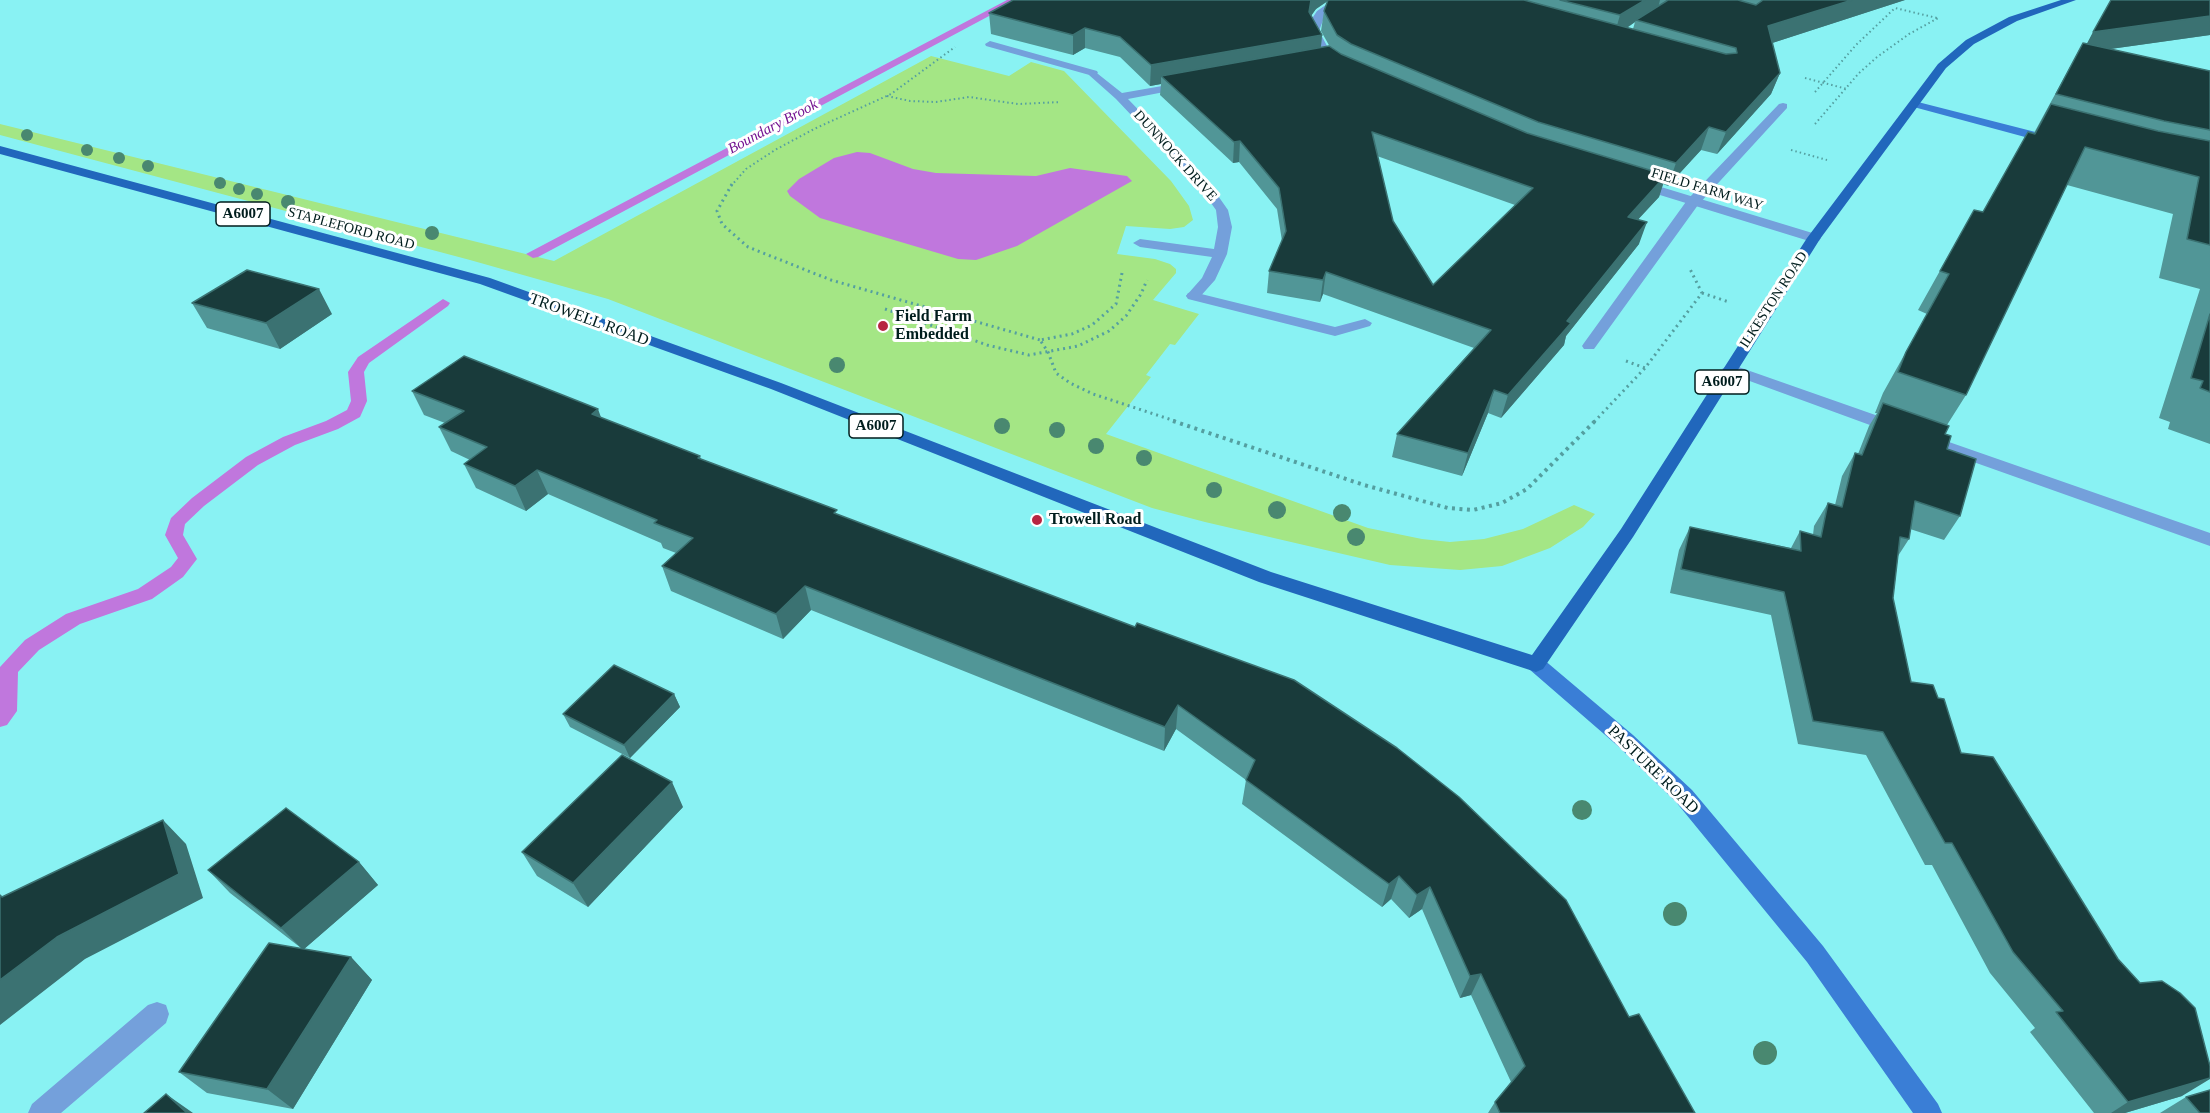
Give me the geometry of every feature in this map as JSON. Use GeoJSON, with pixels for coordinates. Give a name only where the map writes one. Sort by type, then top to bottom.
{"type":"FeatureCollection","features":[{"type":"Feature","properties":{"kind":"main road","name":"ILKESTON ROAD"},"geometry":{"type":"LineString","coordinates":[[1536,664],[1627,533],[1814,238],[1942,66],[1970,42],[2013,20],[2071,0]]}},
{"type":"Feature","properties":{"kind":"main road"},"geometry":{"type":"LineString","coordinates":[[1914,105],[2062,143]]}},
{"type":"Feature","properties":{"kind":"main road","name":"STAPLEFORD ROAD"},"geometry":{"type":"LineString","coordinates":[[0,150],[485,281]]}},
{"type":"Feature","properties":{"kind":"main road","name":"TROWELL ROAD"},"geometry":{"type":"LineString","coordinates":[[485,281],[776,386],[1265,577]]}},
{"type":"Feature","properties":{"kind":"main road","name":"PASTURE ROAD"},"geometry":{"type":"LineString","coordinates":[[1265,577],[1536,664],[1626,741],[1684,796],[1815,954],[1929,1113]]}},
{"type":"Feature","properties":{"kind":"street"},"geometry":{"type":"LineString","coordinates":[[1340,0],[1321,13],[1316,20],[1314,31],[1324,60],[1343,69]]}},
{"type":"Feature","properties":{"kind":"street","name":"DUNNOCK DRIVE"},"geometry":{"type":"LineString","coordinates":[[990,44],[1093,73],[1215,197],[1222,210],[1225,227],[1220,254],[1208,280],[1193,296],[1335,332],[1365,323]]}},
{"type":"Feature","properties":{"kind":"street","name":"DUNNOCK DRIVE"},"geometry":{"type":"LineString","coordinates":[[1117,95],[1202,82]]}},
{"type":"Feature","properties":{"kind":"street"},"geometry":{"type":"LineString","coordinates":[[1589,346],[1693,201],[1783,106]]}},
{"type":"Feature","properties":{"kind":"street","name":"FIELD FARM WAY"},"geometry":{"type":"LineString","coordinates":[[1625,180],[1814,238]]}},
{"type":"Feature","properties":{"kind":"street"},"geometry":{"type":"LineString","coordinates":[[1140,243],[1220,254]]}},
{"type":"Feature","properties":{"kind":"street"},"geometry":{"type":"LineString","coordinates":[[1730,369],[2210,540]]}},
{"type":"Feature","properties":{"kind":"street"},"geometry":{"type":"LineString","coordinates":[[41,1113],[157,1014]]}},
{"type":"Feature","properties":{"kind":"path"},"geometry":{"type":"LineString","coordinates":[[1847,88],[1823,83],[1856,45],[1895,8],[1937,18]]}},
{"type":"Feature","properties":{"kind":"path"},"geometry":{"type":"LineString","coordinates":[[1813,126],[1859,74],[1889,48],[1947,14]]}},
{"type":"Feature","properties":{"kind":"path"},"geometry":{"type":"LineString","coordinates":[[955,46],[887,96],[814,129],[746,169],[722,200],[717,211],[722,224],[748,247],[831,280],[1040,340],[1072,334],[1092,325],[1116,304],[1120,292],[1123,262],[1121,252],[1127,241],[1140,243]]}},
{"type":"Feature","properties":{"kind":"path"},"geometry":{"type":"LineString","coordinates":[[887,96],[910,101],[936,102],[969,97],[1018,104],[1038,104],[1117,95]]}},
{"type":"Feature","properties":{"kind":"path"},"geometry":{"type":"LineString","coordinates":[[1783,157],[1798,142]]}},
{"type":"Feature","properties":{"kind":"path"},"geometry":{"type":"LineString","coordinates":[[1040,340],[1048,352],[1056,373],[1093,394],[1364,485],[1448,508],[1473,510],[1502,503],[1527,489],[1645,368],[1702,293],[1689,268],[1694,250],[1714,226],[1722,211]]}},
{"type":"Feature","properties":{"kind":"path"},"geometry":{"type":"LineString","coordinates":[[885,309],[987,345],[1029,355],[1078,346],[1109,331],[1126,316],[1142,294],[1161,246]]}},
{"type":"Feature","properties":{"kind":"green space"},"geometry":{"type":"Polygon","coordinates":[[[931,56],[1009,76],[1031,62],[1064,71],[1171,181],[1189,206],[1193,220],[1184,227],[1170,229],[1126,226],[1117,254],[1155,259],[1170,264],[1176,269],[1176,273],[1153,300],[1199,314],[1175,345],[1170,344],[1146,375],[1151,377],[1106,434],[1368,528],[1422,539],[1450,542],[1484,539],[1523,529],[1574,505],[1595,514],[1583,527],[1550,548],[1502,566],[1460,570],[1390,565],[1205,522],[1152,508],[608,299],[0,135],[0,124],[554,261],[931,56]]]}},
{"type":"Feature","properties":{"kind":"shaded area"},"geometry":{"type":"Polygon","coordinates":[[[857,152],[870,153],[913,169],[936,173],[1036,176],[1070,168],[1127,176],[1132,181],[1017,246],[976,260],[958,259],[820,218],[790,196],[787,191],[799,179],[834,158],[857,152]]]}},
{"type":"Feature","properties":{"kind":"building"},"geometry":{"type":"Polygon","coordinates":[[[1013,0],[1311,0],[1309,12],[1322,35],[1151,65],[1120,37],[1085,28],[1073,35],[989,13],[1013,0]]]}},
{"type":"Feature","properties":{"kind":"building"},"geometry":{"type":"Polygon","coordinates":[[[1328,0],[1524,0],[1726,54],[1737,53],[1736,48],[1636,20],[1668,0],[1738,0],[1756,5],[1763,0],[1852,0],[1768,26],[1780,73],[1726,132],[1709,127],[1676,163],[1538,122],[1351,44],[1337,35],[1324,11],[1328,0]]]}},
{"type":"Feature","properties":{"kind":"building"},"geometry":{"type":"Polygon","coordinates":[[[1560,0],[1645,0],[1620,15],[1560,0]]]}},
{"type":"Feature","properties":{"kind":"building"},"geometry":{"type":"Polygon","coordinates":[[[2111,0],[2210,0],[2210,16],[2093,32],[2111,0]]]}},
{"type":"Feature","properties":{"kind":"building"},"geometry":{"type":"Polygon","coordinates":[[[2083,43],[2210,71],[2210,130],[2056,94],[2083,43]]]}},
{"type":"Feature","properties":{"kind":"building"},"geometry":{"type":"Polygon","coordinates":[[[1329,46],[1341,54],[1527,133],[1666,175],[1628,217],[1647,222],[1567,321],[1571,323],[1508,395],[1494,390],[1468,453],[1397,434],[1491,330],[1326,272],[1323,280],[1269,271],[1286,231],[1279,188],[1240,141],[1234,142],[1161,76],[1329,46]],[[1372,132],[1393,221],[1433,285],[1533,188],[1372,132]]]}},
{"type":"Feature","properties":{"kind":"building"},"geometry":{"type":"Polygon","coordinates":[[[2051,104],[2158,131],[2210,141],[2210,245],[2187,239],[2199,177],[2085,147],[1966,395],[1898,372],[1906,352],[1949,274],[1940,271],[1974,210],[1983,212],[2028,132],[2035,134],[2051,104]]]}},
{"type":"Feature","properties":{"kind":"building"},"geometry":{"type":"Polygon","coordinates":[[[247,270],[319,289],[266,323],[192,303],[247,270]]]}},
{"type":"Feature","properties":{"kind":"building"},"geometry":{"type":"Polygon","coordinates":[[[2210,314],[2210,392],[2200,388],[2203,381],[2191,378],[2210,314]]]}},
{"type":"Feature","properties":{"kind":"building"},"geometry":{"type":"Polygon","coordinates":[[[464,356],[598,409],[592,414],[700,456],[698,458],[837,510],[834,513],[1135,627],[1137,623],[1294,680],[1397,748],[1459,797],[1566,900],[1629,1017],[1639,1014],[1695,1113],[1500,1113],[1495,1102],[1525,1066],[1481,974],[1470,976],[1430,887],[1417,895],[1399,876],[1389,884],[1246,780],[1255,760],[1178,705],[1165,727],[805,586],[776,614],[662,566],[693,538],[654,523],[657,520],[537,470],[515,486],[464,464],[487,447],[439,427],[464,411],[412,391],[464,356]]]}},
{"type":"Feature","properties":{"kind":"building"},"geometry":{"type":"Polygon","coordinates":[[[1883,403],[1949,426],[1945,434],[1951,436],[1947,449],[1976,459],[1960,516],[1915,501],[1909,539],[1900,537],[1893,598],[1911,682],[1933,685],[1938,698],[1944,699],[1961,753],[1993,757],[2118,959],[2140,983],[2162,981],[2180,993],[2195,1008],[2210,1066],[2210,1078],[2128,1102],[2056,1012],[2063,1011],[2013,952],[1952,843],[1945,843],[1883,732],[1813,721],[1784,592],[1681,569],[1690,527],[1801,551],[1800,531],[1821,537],[1828,503],[1842,507],[1855,453],[1862,455],[1883,403]]]}},
{"type":"Feature","properties":{"kind":"building"},"geometry":{"type":"Polygon","coordinates":[[[614,665],[674,694],[624,745],[563,714],[614,665]]]}},
{"type":"Feature","properties":{"kind":"building"},"geometry":{"type":"Polygon","coordinates":[[[622,755],[672,782],[573,883],[522,852],[622,755]]]}},
{"type":"Feature","properties":{"kind":"building"},"geometry":{"type":"Polygon","coordinates":[[[286,808],[359,862],[281,928],[208,870],[286,808]]]}},
{"type":"Feature","properties":{"kind":"building"},"geometry":{"type":"Polygon","coordinates":[[[163,820],[179,874],[57,937],[0,980],[0,895],[2,897],[163,820]]]}},
{"type":"Feature","properties":{"kind":"building"},"geometry":{"type":"Polygon","coordinates":[[[269,943],[351,957],[267,1089],[179,1072],[269,943]]]}},
{"type":"Feature","properties":{"kind":"building"},"geometry":{"type":"Polygon","coordinates":[[[2210,1090],[2210,1113],[2200,1113],[2186,1097],[2210,1090]]]}},
{"type":"Feature","properties":{"kind":"building"},"geometry":{"type":"Polygon","coordinates":[[[166,1094],[187,1113],[144,1113],[166,1094]]]}},
{"type":"Feature","properties":{"kind":"waterway","name":"Boundary Brook"},"geometry":{"type":"LineString","coordinates":[[533,254],[1014,0]]}},
{"type":"Feature","properties":{"kind":"waterway","name":"Boundary Brook"},"geometry":{"type":"LineString","coordinates":[[0,719],[7,711],[8,670],[32,645],[73,619],[145,594],[177,572],[188,559],[174,535],[177,522],[198,502],[252,461],[289,441],[332,425],[354,413],[359,401],[356,372],[363,360],[443,303]]}},
{"type":"Feature","properties":{"kind":"place","name":"Field Farm Embedded"},"geometry":{"type":"Point","coordinates":[883,326]}},
{"type":"Feature","properties":{"kind":"place","name":"Trowell Road"},"geometry":{"type":"Point","coordinates":[1037,520]}}]}
